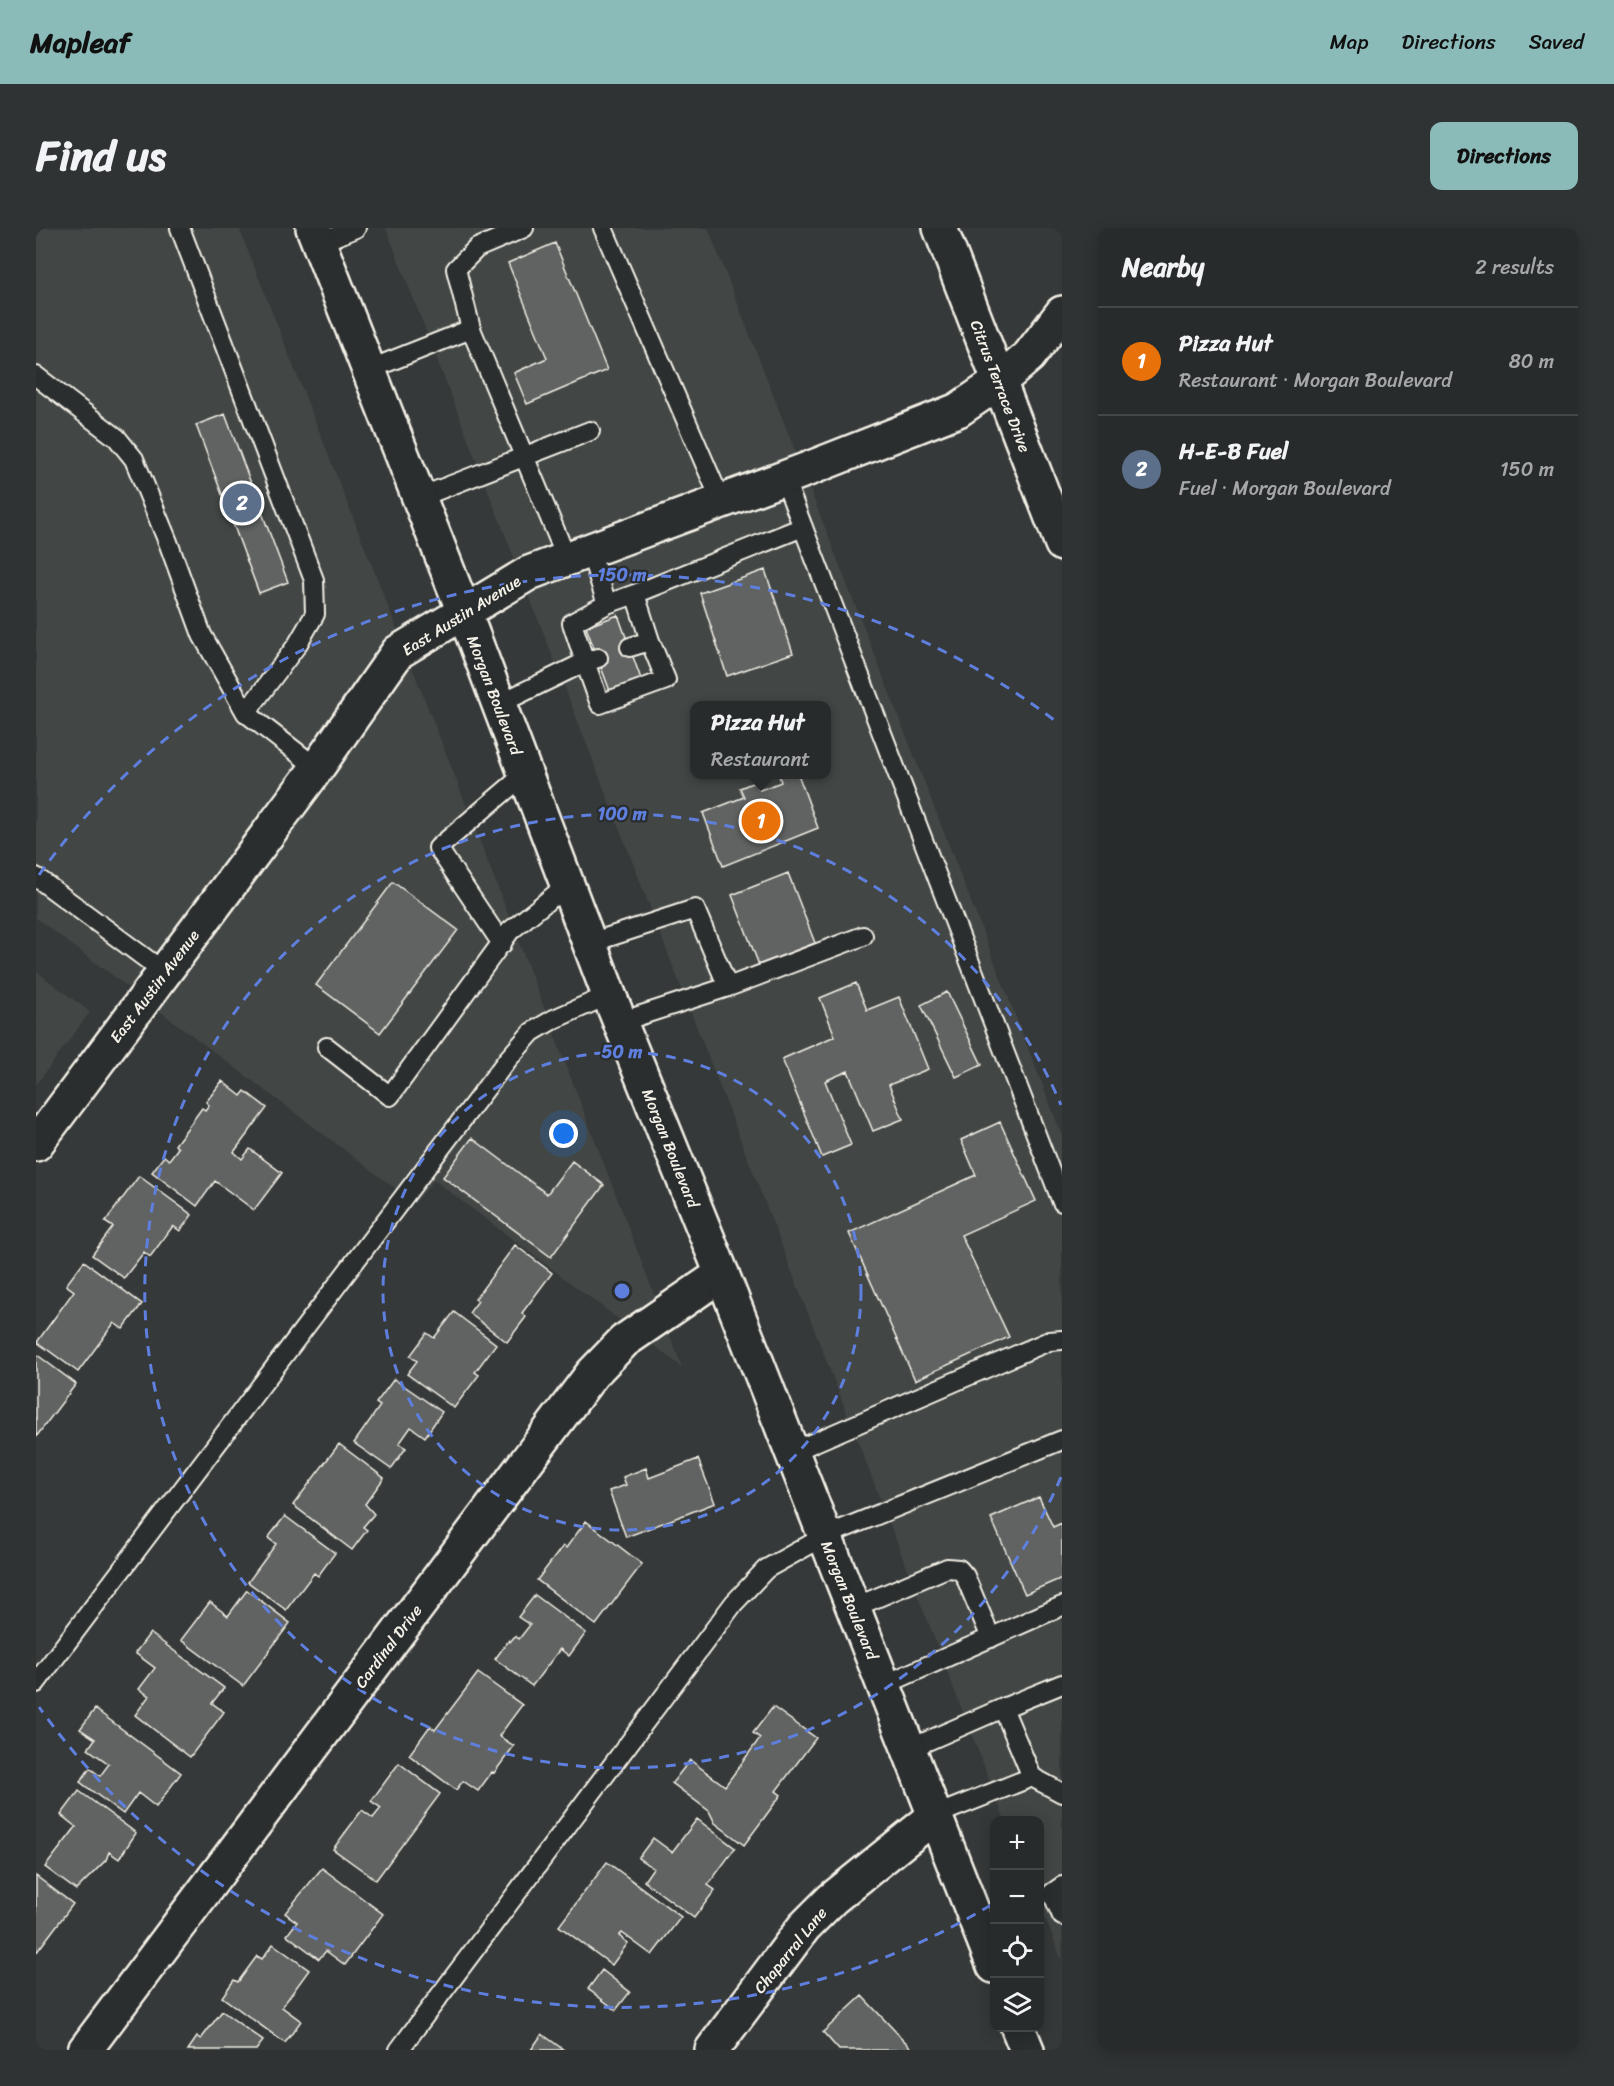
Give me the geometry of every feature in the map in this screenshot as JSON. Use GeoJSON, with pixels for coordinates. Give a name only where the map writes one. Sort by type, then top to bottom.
{"type":"FeatureCollection","features":[{"type":"Feature","properties":{"kind":"street","name":"Citrus Terrace Drive"},"geometry":{"type":"LineString","coordinates":[[939,228],[1062,544]]}},
{"type":"Feature","properties":{"kind":"street","name":"Morgan Boulevard"},"geometry":{"type":"LineString","coordinates":[[316,236],[464,612],[614,1009],[722,1274],[909,1749],[936,1815],[986,1921],[990,1944]]}},
{"type":"Feature","properties":{"kind":"street","name":"East Austin Avenue"},"geometry":{"type":"LineString","coordinates":[[36,1144],[317,768],[398,652],[529,573],[958,410],[999,382],[1029,356],[1062,313]]}},
{"type":"Feature","properties":{"kind":"street","name":"Cardinal Drive"},"geometry":{"type":"LineString","coordinates":[[85,2050],[592,1374],[624,1341],[722,1274]]}},
{"type":"Feature","properties":{"kind":"street","name":"Chaparral Lane"},"geometry":{"type":"LineString","coordinates":[[712,2050],[804,1928],[832,1899],[936,1815]]}},
{"type":"Feature","properties":{"kind":"lane"},"geometry":{"type":"LineString","coordinates":[[180,228],[314,580],[315,614],[297,645],[246,713]]}},
{"type":"Feature","properties":{"kind":"lane"},"geometry":{"type":"LineString","coordinates":[[316,236],[356,228]]}},
{"type":"Feature","properties":{"kind":"lane"},"geometry":{"type":"LineString","coordinates":[[524,228],[477,248],[456,269],[471,329],[525,457],[607,604]]}},
{"type":"Feature","properties":{"kind":"lane"},"geometry":{"type":"LineString","coordinates":[[603,228],[721,501]]}},
{"type":"Feature","properties":{"kind":"lane"},"geometry":{"type":"LineString","coordinates":[[368,370],[471,329]]}},
{"type":"Feature","properties":{"kind":"lane"},"geometry":{"type":"LineString","coordinates":[[36,376],[117,438],[134,459],[168,542],[202,635],[246,713],[317,768]]}},
{"type":"Feature","properties":{"kind":"lane"},"geometry":{"type":"LineString","coordinates":[[418,498],[590,431]]}},
{"type":"Feature","properties":{"kind":"lane"},"geometry":{"type":"LineString","coordinates":[[784,478],[1062,1202]]}},
{"type":"Feature","properties":{"kind":"lane"},"geometry":{"type":"LineString","coordinates":[[635,594],[650,641],[666,680],[600,704],[591,660],[572,623],[607,604],[802,527]]}},
{"type":"Feature","properties":{"kind":"lane"},"geometry":{"type":"LineString","coordinates":[[630,647],[650,641]]}},
{"type":"Feature","properties":{"kind":"lane"},"geometry":{"type":"LineString","coordinates":[[499,704],[591,660]]}},
{"type":"Feature","properties":{"kind":"lane"},"geometry":{"type":"LineString","coordinates":[[502,944],[438,848],[525,774]]}},
{"type":"Feature","properties":{"kind":"lane"},"geometry":{"type":"LineString","coordinates":[[36,877],[164,972]]}},
{"type":"Feature","properties":{"kind":"lane"},"geometry":{"type":"LineString","coordinates":[[327,1047],[390,1096],[510,930],[567,885]]}},
{"type":"Feature","properties":{"kind":"lane"},"geometry":{"type":"LineString","coordinates":[[590,943],[695,909],[728,987]]}},
{"type":"Feature","properties":{"kind":"lane"},"geometry":{"type":"LineString","coordinates":[[36,1683],[508,1059],[532,1032],[554,1019],[728,987],[863,936]]}},
{"type":"Feature","properties":{"kind":"lane"},"geometry":{"type":"LineString","coordinates":[[792,1452],[1049,1341],[1062,1340]]}},
{"type":"Feature","properties":{"kind":"lane"},"geometry":{"type":"LineString","coordinates":[[399,2050],[734,1604],[766,1569],[825,1536],[1062,1440]]}},
{"type":"Feature","properties":{"kind":"lane"},"geometry":{"type":"LineString","coordinates":[[853,1608],[946,1568],[959,1569],[965,1575],[991,1638]]}},
{"type":"Feature","properties":{"kind":"lane"},"geometry":{"type":"LineString","coordinates":[[884,1685],[1062,1606]]}},
{"type":"Feature","properties":{"kind":"lane"},"geometry":{"type":"LineString","coordinates":[[909,1749],[1062,1684]]}},
{"type":"Feature","properties":{"kind":"lane"},"geometry":{"type":"LineString","coordinates":[[1003,1708],[1032,1777],[1062,1793]]}},
{"type":"Feature","properties":{"kind":"lane"},"geometry":{"type":"LineString","coordinates":[[936,1815],[1032,1777]]}},
{"type":"Feature","properties":{"kind":"lane"},"geometry":{"type":"LineString","coordinates":[[1051,1893],[1062,1916]]}},
{"type":"Feature","properties":{"kind":"shaded area"},"geometry":{"type":"Polygon","coordinates":[[[36,228],[239,228],[456,779],[682,1367],[434,1180],[415,1203],[36,918],[36,228]]]}},
{"type":"Feature","properties":{"kind":"shaded area"},"geometry":{"type":"Polygon","coordinates":[[[386,228],[708,228],[1062,1135],[1062,1960],[1044,1915],[1044,1816],[1003,1816],[386,228]]]}},
{"type":"Feature","properties":{"kind":"shaded area"},"geometry":{"type":"Polygon","coordinates":[[[36,971],[90,1012],[36,1085],[36,971]]]}},
{"type":"Feature","properties":{"kind":"building"},"geometry":{"type":"Polygon","coordinates":[[[555,243],[607,370],[527,404],[514,373],[547,358],[508,263],[555,243]]]}},
{"type":"Feature","properties":{"kind":"building"},"geometry":{"type":"Polygon","coordinates":[[[225,414],[288,582],[259,593],[196,425],[225,414]]]}},
{"type":"Feature","properties":{"kind":"building"},"geometry":{"type":"Polygon","coordinates":[[[765,570],[793,653],[727,676],[700,593],[765,570]]]}},
{"type":"Feature","properties":{"kind":"building"},"geometry":{"type":"Polygon","coordinates":[[[618,615],[641,679],[610,691],[586,627],[618,615]]]}},
{"type":"Feature","properties":{"kind":"building"},"geometry":{"type":"Polygon","coordinates":[[[780,779],[800,779],[818,828],[723,866],[703,813],[744,797],[740,788],[757,781],[760,790],[781,782],[780,779]]]}},
{"type":"Feature","properties":{"kind":"building"},"geometry":{"type":"Polygon","coordinates":[[[788,873],[815,943],[759,965],[732,895],[788,873]]]}},
{"type":"Feature","properties":{"kind":"building"},"geometry":{"type":"Polygon","coordinates":[[[393,882],[458,930],[380,1033],[316,985],[393,882]]]}},
{"type":"Feature","properties":{"kind":"building"},"geometry":{"type":"Polygon","coordinates":[[[856,983],[867,1010],[899,997],[928,1069],[889,1085],[903,1119],[873,1131],[848,1071],[825,1081],[851,1145],[822,1157],[782,1059],[835,1036],[820,998],[856,983]]]}},
{"type":"Feature","properties":{"kind":"building"},"geometry":{"type":"Polygon","coordinates":[[[947,992],[982,1065],[956,1077],[921,1005],[947,992]]]}},
{"type":"Feature","properties":{"kind":"building"},"geometry":{"type":"Polygon","coordinates":[[[222,1081],[241,1096],[245,1091],[267,1108],[234,1152],[242,1159],[250,1149],[282,1173],[254,1210],[215,1181],[197,1206],[152,1172],[164,1156],[169,1160],[178,1148],[175,1145],[202,1108],[205,1110],[209,1105],[206,1102],[222,1081]]]}},
{"type":"Feature","properties":{"kind":"building"},"geometry":{"type":"Polygon","coordinates":[[[1000,1122],[1036,1201],[961,1235],[1009,1337],[915,1380],[849,1233],[976,1175],[961,1140],[1000,1122]]]}},
{"type":"Feature","properties":{"kind":"building"},"geometry":{"type":"Polygon","coordinates":[[[472,1138],[547,1194],[572,1161],[604,1185],[551,1257],[443,1177],[472,1138]]]}},
{"type":"Feature","properties":{"kind":"building"},"geometry":{"type":"Polygon","coordinates":[[[139,1176],[192,1215],[180,1231],[173,1226],[150,1257],[144,1252],[124,1278],[92,1255],[113,1227],[105,1222],[139,1176]]]}},
{"type":"Feature","properties":{"kind":"building"},"geometry":{"type":"Polygon","coordinates":[[[515,1245],[552,1273],[522,1313],[526,1317],[507,1342],[469,1313],[478,1301],[475,1299],[515,1245]]]}},
{"type":"Feature","properties":{"kind":"building"},"geometry":{"type":"Polygon","coordinates":[[[84,1261],[142,1304],[123,1329],[114,1323],[78,1372],[37,1342],[74,1291],[66,1285],[84,1261]]]}},
{"type":"Feature","properties":{"kind":"building"},"geometry":{"type":"Polygon","coordinates":[[[454,1312],[496,1344],[475,1372],[479,1375],[454,1408],[407,1374],[417,1361],[410,1356],[427,1333],[434,1338],[454,1312]]]}},
{"type":"Feature","properties":{"kind":"building"},"geometry":{"type":"Polygon","coordinates":[[[36,1354],[76,1384],[36,1437],[36,1354]]]}},
{"type":"Feature","properties":{"kind":"building"},"geometry":{"type":"Polygon","coordinates":[[[394,1379],[442,1412],[425,1437],[411,1427],[399,1444],[406,1448],[391,1469],[354,1443],[380,1406],[376,1403],[394,1379]]]}},
{"type":"Feature","properties":{"kind":"building"},"geometry":{"type":"Polygon","coordinates":[[[339,1444],[384,1478],[365,1504],[374,1514],[363,1527],[367,1530],[352,1550],[293,1505],[339,1444]]]}},
{"type":"Feature","properties":{"kind":"building"},"geometry":{"type":"Polygon","coordinates":[[[698,1459],[715,1503],[626,1537],[609,1491],[626,1485],[623,1477],[646,1468],[649,1478],[698,1459]]]}},
{"type":"Feature","properties":{"kind":"building"},"geometry":{"type":"Polygon","coordinates":[[[1039,1497],[1053,1527],[1062,1523],[1062,1578],[1025,1594],[991,1518],[1039,1497]]]}},
{"type":"Feature","properties":{"kind":"building"},"geometry":{"type":"Polygon","coordinates":[[[285,1516],[335,1553],[318,1576],[314,1573],[286,1610],[248,1582],[276,1544],[268,1538],[285,1516]]]}},
{"type":"Feature","properties":{"kind":"building"},"geometry":{"type":"Polygon","coordinates":[[[586,1521],[642,1564],[596,1625],[537,1580],[563,1546],[566,1548],[586,1521]]]}},
{"type":"Feature","properties":{"kind":"building"},"geometry":{"type":"Polygon","coordinates":[[[247,1590],[290,1623],[243,1686],[181,1640],[210,1602],[228,1616],[247,1590]]]}},
{"type":"Feature","properties":{"kind":"building"},"geometry":{"type":"Polygon","coordinates":[[[535,1595],[586,1633],[569,1656],[560,1649],[532,1686],[495,1659],[509,1640],[510,1642],[515,1636],[519,1639],[530,1625],[518,1617],[535,1595]]]}},
{"type":"Feature","properties":{"kind":"building"},"geometry":{"type":"Polygon","coordinates":[[[150,1633],[224,1688],[212,1703],[224,1712],[190,1757],[135,1715],[149,1696],[139,1689],[155,1668],[135,1653],[150,1633]]]}},
{"type":"Feature","properties":{"kind":"building"},"geometry":{"type":"Polygon","coordinates":[[[478,1673],[522,1705],[499,1736],[514,1746],[494,1773],[492,1772],[478,1791],[463,1781],[456,1790],[409,1755],[430,1726],[435,1730],[478,1673]]]}},
{"type":"Feature","properties":{"kind":"building"},"geometry":{"type":"Polygon","coordinates":[[[773,1707],[816,1738],[776,1791],[781,1795],[744,1845],[715,1823],[709,1811],[672,1783],[690,1760],[725,1786],[760,1738],[753,1733],[773,1707]]]}},
{"type":"Feature","properties":{"kind":"building"},"geometry":{"type":"Polygon","coordinates":[[[95,1709],[181,1773],[156,1807],[138,1793],[123,1814],[80,1782],[90,1768],[100,1776],[109,1764],[88,1749],[95,1739],[80,1729],[95,1709]]]}},
{"type":"Feature","properties":{"kind":"building"},"geometry":{"type":"Polygon","coordinates":[[[399,1763],[440,1794],[376,1880],[333,1849],[362,1810],[373,1818],[381,1808],[371,1801],[399,1763]]]}},
{"type":"Feature","properties":{"kind":"building"},"geometry":{"type":"Polygon","coordinates":[[[79,1791],[136,1833],[119,1859],[109,1852],[106,1860],[76,1890],[45,1867],[76,1827],[61,1815],[79,1791]]]}},
{"type":"Feature","properties":{"kind":"building"},"geometry":{"type":"Polygon","coordinates":[[[697,1819],[735,1848],[708,1885],[715,1890],[694,1918],[644,1881],[653,1868],[638,1858],[653,1838],[672,1852],[697,1819]]]}},
{"type":"Feature","properties":{"kind":"building"},"geometry":{"type":"Polygon","coordinates":[[[607,1862],[681,1917],[652,1955],[622,1933],[619,1936],[628,1943],[612,1965],[559,1926],[607,1862]]]}},
{"type":"Feature","properties":{"kind":"building"},"geometry":{"type":"Polygon","coordinates":[[[322,1868],[383,1914],[345,1965],[326,1951],[319,1959],[287,1935],[297,1922],[285,1913],[322,1868]]]}},
{"type":"Feature","properties":{"kind":"building"},"geometry":{"type":"Polygon","coordinates":[[[36,1876],[73,1904],[36,1953],[36,1876]]]}},
{"type":"Feature","properties":{"kind":"building"},"geometry":{"type":"Polygon","coordinates":[[[273,1944],[309,1970],[282,2007],[301,2021],[285,2043],[222,1997],[234,1980],[238,1982],[257,1956],[262,1959],[273,1944]]]}},
{"type":"Feature","properties":{"kind":"building"},"geometry":{"type":"Polygon","coordinates":[[[602,1970],[630,1992],[616,2010],[588,1989],[602,1970]]]}},
{"type":"Feature","properties":{"kind":"building"},"geometry":{"type":"Polygon","coordinates":[[[862,1996],[913,2050],[839,2050],[823,2032],[862,1996]]]}},
{"type":"Feature","properties":{"kind":"building"},"geometry":{"type":"Polygon","coordinates":[[[222,2011],[263,2041],[256,2050],[188,2050],[197,2037],[201,2039],[222,2011]]]}},
{"type":"Feature","properties":{"kind":"building"},"geometry":{"type":"Polygon","coordinates":[[[542,2034],[564,2050],[531,2050],[542,2034]]]}},
{"type":"Feature","properties":{"kind":"place","name":"H-E-B Fuel"},"geometry":{"type":"Point","coordinates":[242,503]}},
{"type":"Feature","properties":{"kind":"place","name":"Pizza Hut"},"geometry":{"type":"Point","coordinates":[761,821]}}]}
